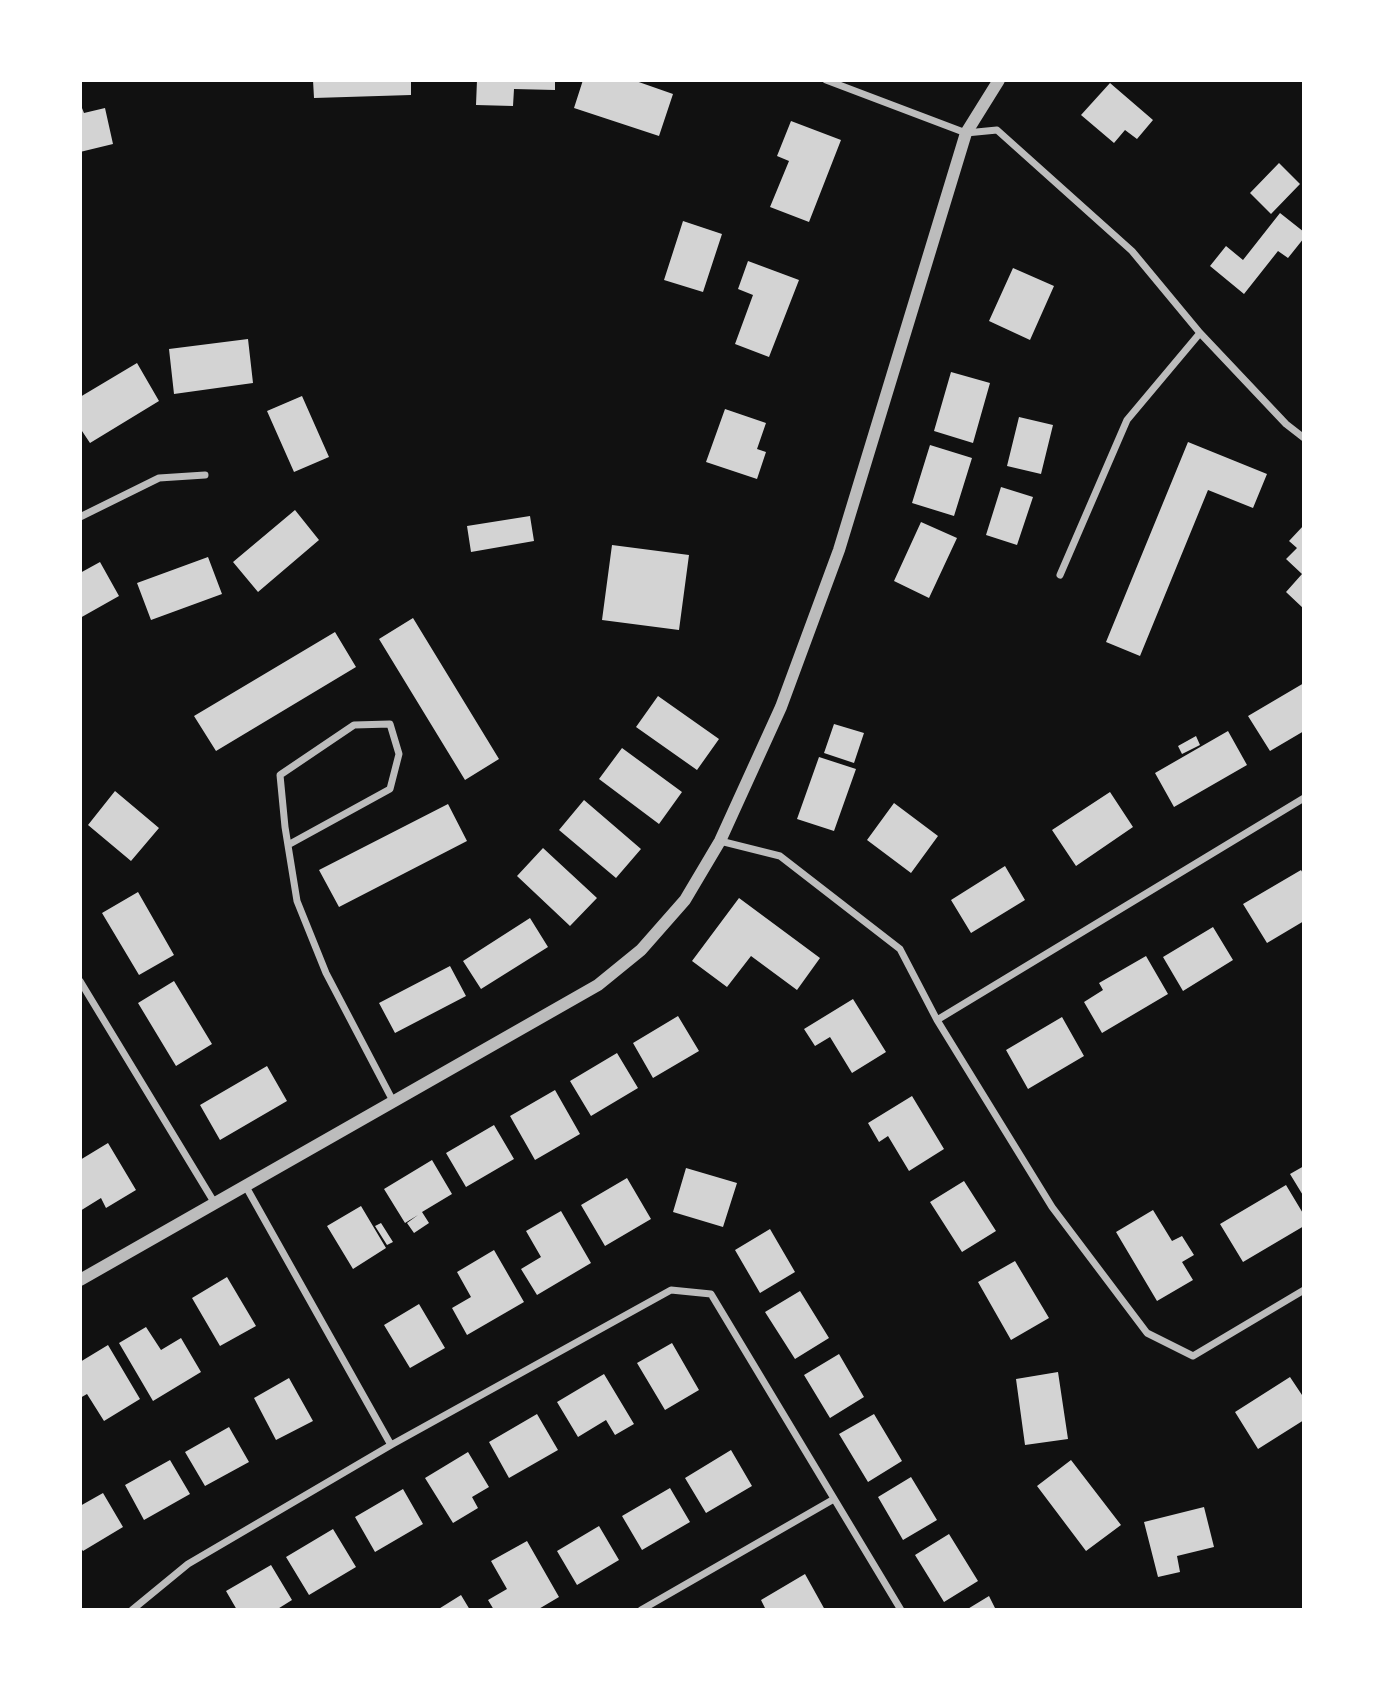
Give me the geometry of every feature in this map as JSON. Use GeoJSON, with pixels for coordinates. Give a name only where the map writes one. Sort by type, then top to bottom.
{"type":"FeatureCollection","features":[{"type":"Feature","properties":{"kind":"street"},"geometry":{"type":"LineString","coordinates":[[826,80],[966,133],[997,130],[1132,251],[1200,333],[1286,424],[1304,438]]}},
{"type":"Feature","properties":{"kind":"street"},"geometry":{"type":"LineString","coordinates":[[80,1280],[598,985],[641,950],[685,900],[720,841],[781,707],[839,550],[966,133],[999,80]]}},
{"type":"Feature","properties":{"kind":"street"},"geometry":{"type":"LineString","coordinates":[[1060,575],[1127,420],[1200,333]]}},
{"type":"Feature","properties":{"kind":"street"},"geometry":{"type":"LineString","coordinates":[[80,517],[159,478],[205,475]]}},
{"type":"Feature","properties":{"kind":"street"},"geometry":{"type":"LineString","coordinates":[[288,845],[390,789],[399,754],[390,724],[354,725],[281,775],[288,845],[297,901],[326,973],[393,1101]]}},
{"type":"Feature","properties":{"kind":"street"},"geometry":{"type":"LineString","coordinates":[[937,1020],[1304,797]]}},
{"type":"Feature","properties":{"kind":"street"},"geometry":{"type":"LineString","coordinates":[[720,841],[780,856],[900,949],[937,1020],[1052,1207],[1147,1333],[1193,1356],[1304,1290]]}},
{"type":"Feature","properties":{"kind":"street"},"geometry":{"type":"LineString","coordinates":[[80,981],[214,1202]]}},
{"type":"Feature","properties":{"kind":"street"},"geometry":{"type":"LineString","coordinates":[[245,1185],[391,1445]]}},
{"type":"Feature","properties":{"kind":"street"},"geometry":{"type":"LineString","coordinates":[[132,1609],[188,1564],[391,1445],[671,1290],[711,1294],[901,1609]]}},
{"type":"Feature","properties":{"kind":"street"},"geometry":{"type":"LineString","coordinates":[[641,1609],[834,1499]]}},
{"type":"Feature","properties":{"kind":"building"},"geometry":{"type":"Polygon","coordinates":[[[313,80],[411,80],[411,95],[314,98],[313,80]]]}},
{"type":"Feature","properties":{"kind":"building"},"geometry":{"type":"Polygon","coordinates":[[[477,80],[555,80],[555,90],[514,89],[513,106],[476,105],[477,80]]]}},
{"type":"Feature","properties":{"kind":"building"},"geometry":{"type":"Polygon","coordinates":[[[583,80],[633,80],[673,94],[659,136],[574,108],[583,80]]]}},
{"type":"Feature","properties":{"kind":"building"},"geometry":{"type":"Polygon","coordinates":[[[1110,83],[1153,120],[1137,139],[1125,130],[1114,143],[1081,115],[1110,83]]]}},
{"type":"Feature","properties":{"kind":"building"},"geometry":{"type":"Polygon","coordinates":[[[80,103],[84,113],[105,108],[113,144],[80,152],[80,103]]]}},
{"type":"Feature","properties":{"kind":"building"},"geometry":{"type":"Polygon","coordinates":[[[791,121],[841,140],[809,222],[770,207],[789,161],[777,156],[791,121]]]}},
{"type":"Feature","properties":{"kind":"building"},"geometry":{"type":"Polygon","coordinates":[[[1279,163],[1300,184],[1271,214],[1250,193],[1279,163]]]}},
{"type":"Feature","properties":{"kind":"building"},"geometry":{"type":"Polygon","coordinates":[[[1280,213],[1304,232],[1304,238],[1288,258],[1278,251],[1244,294],[1210,266],[1226,246],[1243,260],[1280,213]]]}},
{"type":"Feature","properties":{"kind":"building"},"geometry":{"type":"Polygon","coordinates":[[[683,221],[722,234],[703,292],[664,280],[683,221]]]}},
{"type":"Feature","properties":{"kind":"building"},"geometry":{"type":"Polygon","coordinates":[[[748,261],[799,280],[769,357],[735,344],[753,295],[738,289],[748,261]]]}},
{"type":"Feature","properties":{"kind":"building"},"geometry":{"type":"Polygon","coordinates":[[[1013,268],[1054,286],[1030,340],[989,321],[1013,268]]]}},
{"type":"Feature","properties":{"kind":"building"},"geometry":{"type":"Polygon","coordinates":[[[248,339],[253,383],[174,394],[169,349],[248,339]]]}},
{"type":"Feature","properties":{"kind":"building"},"geometry":{"type":"Polygon","coordinates":[[[137,363],[159,401],[90,443],[80,428],[80,397],[137,363]]]}},
{"type":"Feature","properties":{"kind":"building"},"geometry":{"type":"Polygon","coordinates":[[[951,372],[990,383],[973,443],[934,431],[951,372]]]}},
{"type":"Feature","properties":{"kind":"building"},"geometry":{"type":"Polygon","coordinates":[[[302,396],[329,457],[294,472],[267,411],[302,396]]]}},
{"type":"Feature","properties":{"kind":"building"},"geometry":{"type":"Polygon","coordinates":[[[725,409],[766,423],[757,449],[766,452],[757,479],[706,462],[725,409]]]}},
{"type":"Feature","properties":{"kind":"building"},"geometry":{"type":"Polygon","coordinates":[[[1019,417],[1053,425],[1041,474],[1007,466],[1019,417]]]}},
{"type":"Feature","properties":{"kind":"building"},"geometry":{"type":"Polygon","coordinates":[[[1188,442],[1267,474],[1253,508],[1208,490],[1140,656],[1106,642],[1188,442]]]}},
{"type":"Feature","properties":{"kind":"building"},"geometry":{"type":"Polygon","coordinates":[[[930,445],[972,458],[954,516],[912,503],[930,445]]]}},
{"type":"Feature","properties":{"kind":"building"},"geometry":{"type":"Polygon","coordinates":[[[1001,487],[1033,497],[1017,545],[986,535],[1001,487]]]}},
{"type":"Feature","properties":{"kind":"building"},"geometry":{"type":"Polygon","coordinates":[[[295,510],[319,540],[258,592],[233,562],[295,510]]]}},
{"type":"Feature","properties":{"kind":"building"},"geometry":{"type":"Polygon","coordinates":[[[530,516],[534,541],[471,552],[467,526],[530,516]]]}},
{"type":"Feature","properties":{"kind":"building"},"geometry":{"type":"Polygon","coordinates":[[[921,522],[957,538],[929,598],[894,581],[921,522]]]}},
{"type":"Feature","properties":{"kind":"building"},"geometry":{"type":"Polygon","coordinates":[[[1304,525],[1304,609],[1286,592],[1302,574],[1286,559],[1297,548],[1289,541],[1304,525]]]}},
{"type":"Feature","properties":{"kind":"building"},"geometry":{"type":"Polygon","coordinates":[[[612,545],[689,555],[679,630],[602,620],[612,545]]]}},
{"type":"Feature","properties":{"kind":"building"},"geometry":{"type":"Polygon","coordinates":[[[208,557],[222,594],[151,620],[137,583],[208,557]]]}},
{"type":"Feature","properties":{"kind":"building"},"geometry":{"type":"Polygon","coordinates":[[[100,562],[119,596],[80,618],[80,573],[100,562]]]}},
{"type":"Feature","properties":{"kind":"building"},"geometry":{"type":"Polygon","coordinates":[[[413,618],[499,759],[465,780],[379,639],[413,618]]]}},
{"type":"Feature","properties":{"kind":"building"},"geometry":{"type":"Polygon","coordinates":[[[335,632],[356,667],[216,751],[194,716],[335,632]]]}},
{"type":"Feature","properties":{"kind":"building"},"geometry":{"type":"Polygon","coordinates":[[[1304,683],[1304,731],[1270,751],[1248,716],[1304,683]]]}},
{"type":"Feature","properties":{"kind":"building"},"geometry":{"type":"Polygon","coordinates":[[[658,696],[719,739],[697,770],[636,727],[658,696]]]}},
{"type":"Feature","properties":{"kind":"building"},"geometry":{"type":"Polygon","coordinates":[[[834,724],[864,733],[854,763],[824,753],[834,724]]]}},
{"type":"Feature","properties":{"kind":"building"},"geometry":{"type":"Polygon","coordinates":[[[1228,731],[1247,765],[1174,807],[1155,773],[1228,731]]]}},
{"type":"Feature","properties":{"kind":"building"},"geometry":{"type":"Polygon","coordinates":[[[1196,736],[1200,745],[1182,754],[1178,746],[1196,736]]]}},
{"type":"Feature","properties":{"kind":"building"},"geometry":{"type":"Polygon","coordinates":[[[622,748],[682,792],[659,824],[599,779],[622,748]]]}},
{"type":"Feature","properties":{"kind":"building"},"geometry":{"type":"Polygon","coordinates":[[[819,757],[856,769],[834,831],[797,819],[819,757]]]}},
{"type":"Feature","properties":{"kind":"building"},"geometry":{"type":"Polygon","coordinates":[[[115,791],[159,828],[131,861],[88,825],[115,791]]]}},
{"type":"Feature","properties":{"kind":"building"},"geometry":{"type":"Polygon","coordinates":[[[1110,792],[1133,827],[1076,866],[1052,830],[1110,792]]]}},
{"type":"Feature","properties":{"kind":"building"},"geometry":{"type":"Polygon","coordinates":[[[584,800],[641,849],[616,878],[559,830],[584,800]]]}},
{"type":"Feature","properties":{"kind":"building"},"geometry":{"type":"Polygon","coordinates":[[[894,803],[938,836],[911,873],[867,840],[894,803]]]}},
{"type":"Feature","properties":{"kind":"building"},"geometry":{"type":"Polygon","coordinates":[[[448,804],[467,841],[339,907],[319,870],[448,804]]]}},
{"type":"Feature","properties":{"kind":"building"},"geometry":{"type":"Polygon","coordinates":[[[543,848],[597,898],[570,926],[517,876],[543,848]]]}},
{"type":"Feature","properties":{"kind":"building"},"geometry":{"type":"Polygon","coordinates":[[[1005,866],[1025,900],[971,933],[951,900],[1005,866]]]}},
{"type":"Feature","properties":{"kind":"building"},"geometry":{"type":"Polygon","coordinates":[[[1301,870],[1304,875],[1304,921],[1267,943],[1243,904],[1301,870]]]}},
{"type":"Feature","properties":{"kind":"building"},"geometry":{"type":"Polygon","coordinates":[[[138,892],[174,955],[139,975],[102,913],[138,892]]]}},
{"type":"Feature","properties":{"kind":"building"},"geometry":{"type":"Polygon","coordinates":[[[739,898],[820,958],[797,990],[751,956],[727,987],[692,961],[739,898]]]}},
{"type":"Feature","properties":{"kind":"building"},"geometry":{"type":"Polygon","coordinates":[[[530,918],[548,947],[481,989],[463,961],[530,918]]]}},
{"type":"Feature","properties":{"kind":"building"},"geometry":{"type":"Polygon","coordinates":[[[1213,927],[1233,960],[1183,991],[1163,957],[1213,927]]]}},
{"type":"Feature","properties":{"kind":"building"},"geometry":{"type":"Polygon","coordinates":[[[1146,956],[1168,994],[1102,1033],[1084,1002],[1103,990],[1099,983],[1146,956]]]}},
{"type":"Feature","properties":{"kind":"building"},"geometry":{"type":"Polygon","coordinates":[[[450,966],[466,996],[395,1033],[379,1003],[450,966]]]}},
{"type":"Feature","properties":{"kind":"building"},"geometry":{"type":"Polygon","coordinates":[[[174,981],[212,1044],[176,1066],[138,1003],[174,981]]]}},
{"type":"Feature","properties":{"kind":"building"},"geometry":{"type":"Polygon","coordinates":[[[853,999],[886,1052],[852,1073],[830,1037],[815,1046],[804,1029],[853,999]]]}},
{"type":"Feature","properties":{"kind":"building"},"geometry":{"type":"Polygon","coordinates":[[[678,1016],[699,1051],[653,1078],[633,1043],[678,1016]]]}},
{"type":"Feature","properties":{"kind":"building"},"geometry":{"type":"Polygon","coordinates":[[[1062,1017],[1084,1056],[1028,1089],[1006,1050],[1062,1017]]]}},
{"type":"Feature","properties":{"kind":"building"},"geometry":{"type":"Polygon","coordinates":[[[617,1053],[638,1088],[591,1116],[570,1081],[617,1053]]]}},
{"type":"Feature","properties":{"kind":"building"},"geometry":{"type":"Polygon","coordinates":[[[267,1066],[287,1101],[220,1140],[200,1105],[267,1066]]]}},
{"type":"Feature","properties":{"kind":"building"},"geometry":{"type":"Polygon","coordinates":[[[555,1090],[580,1134],[535,1160],[510,1116],[555,1090]]]}},
{"type":"Feature","properties":{"kind":"building"},"geometry":{"type":"Polygon","coordinates":[[[912,1096],[944,1149],[909,1171],[888,1136],[879,1142],[868,1123],[912,1096]]]}},
{"type":"Feature","properties":{"kind":"building"},"geometry":{"type":"Polygon","coordinates":[[[494,1125],[514,1159],[466,1187],[446,1153],[494,1125]]]}},
{"type":"Feature","properties":{"kind":"building"},"geometry":{"type":"Polygon","coordinates":[[[108,1143],[136,1190],[106,1208],[101,1198],[80,1211],[80,1160],[108,1143]]]}},
{"type":"Feature","properties":{"kind":"building"},"geometry":{"type":"Polygon","coordinates":[[[432,1160],[452,1194],[422,1212],[429,1223],[414,1233],[407,1223],[418,1215],[405,1223],[384,1189],[432,1160]]]}},
{"type":"Feature","properties":{"kind":"building"},"geometry":{"type":"Polygon","coordinates":[[[1304,1166],[1304,1197],[1290,1174],[1304,1166]]]}},
{"type":"Feature","properties":{"kind":"building"},"geometry":{"type":"Polygon","coordinates":[[[686,1168],[737,1183],[723,1227],[673,1212],[686,1168]]]}},
{"type":"Feature","properties":{"kind":"building"},"geometry":{"type":"Polygon","coordinates":[[[627,1178],[651,1219],[605,1246],[581,1205],[627,1178]]]}},
{"type":"Feature","properties":{"kind":"building"},"geometry":{"type":"Polygon","coordinates":[[[964,1181],[996,1231],[962,1252],[930,1202],[964,1181]]]}},
{"type":"Feature","properties":{"kind":"building"},"geometry":{"type":"Polygon","coordinates":[[[1286,1185],[1304,1215],[1304,1226],[1243,1262],[1220,1224],[1286,1185]]]}},
{"type":"Feature","properties":{"kind":"building"},"geometry":{"type":"Polygon","coordinates":[[[361,1206],[386,1248],[353,1269],[327,1226],[361,1206]]]}},
{"type":"Feature","properties":{"kind":"building"},"geometry":{"type":"Polygon","coordinates":[[[1153,1210],[1172,1241],[1182,1236],[1194,1255],[1182,1262],[1193,1280],[1157,1301],[1116,1232],[1153,1210]]]}},
{"type":"Feature","properties":{"kind":"building"},"geometry":{"type":"Polygon","coordinates":[[[561,1211],[591,1263],[537,1295],[521,1269],[541,1257],[526,1231],[561,1211]]]}},
{"type":"Feature","properties":{"kind":"building"},"geometry":{"type":"Polygon","coordinates":[[[381,1223],[393,1242],[387,1245],[375,1226],[381,1223]]]}},
{"type":"Feature","properties":{"kind":"building"},"geometry":{"type":"Polygon","coordinates":[[[770,1229],[795,1272],[760,1293],[735,1250],[770,1229]]]}},
{"type":"Feature","properties":{"kind":"building"},"geometry":{"type":"Polygon","coordinates":[[[494,1250],[524,1302],[467,1335],[452,1308],[471,1297],[457,1272],[494,1250]]]}},
{"type":"Feature","properties":{"kind":"building"},"geometry":{"type":"Polygon","coordinates":[[[1015,1261],[1049,1318],[1011,1340],[978,1282],[1015,1261]]]}},
{"type":"Feature","properties":{"kind":"building"},"geometry":{"type":"Polygon","coordinates":[[[227,1277],[256,1326],[220,1346],[192,1298],[227,1277]]]}},
{"type":"Feature","properties":{"kind":"building"},"geometry":{"type":"Polygon","coordinates":[[[800,1291],[829,1338],[795,1359],[765,1312],[800,1291]]]}},
{"type":"Feature","properties":{"kind":"building"},"geometry":{"type":"Polygon","coordinates":[[[419,1304],[445,1348],[410,1368],[384,1325],[419,1304]]]}},
{"type":"Feature","properties":{"kind":"building"},"geometry":{"type":"Polygon","coordinates":[[[146,1327],[161,1350],[181,1338],[201,1372],[153,1401],[119,1343],[146,1327]]]}},
{"type":"Feature","properties":{"kind":"building"},"geometry":{"type":"Polygon","coordinates":[[[672,1343],[699,1390],[665,1410],[637,1363],[672,1343]]]}},
{"type":"Feature","properties":{"kind":"building"},"geometry":{"type":"Polygon","coordinates":[[[108,1345],[140,1399],[104,1421],[87,1394],[80,1398],[80,1362],[108,1345]]]}},
{"type":"Feature","properties":{"kind":"building"},"geometry":{"type":"Polygon","coordinates":[[[839,1354],[864,1397],[830,1418],[804,1375],[839,1354]]]}},
{"type":"Feature","properties":{"kind":"building"},"geometry":{"type":"Polygon","coordinates":[[[1058,1372],[1068,1439],[1025,1445],[1016,1379],[1058,1372]]]}},
{"type":"Feature","properties":{"kind":"building"},"geometry":{"type":"Polygon","coordinates":[[[604,1374],[634,1424],[615,1435],[606,1420],[578,1437],[557,1402],[604,1374]]]}},
{"type":"Feature","properties":{"kind":"building"},"geometry":{"type":"Polygon","coordinates":[[[1290,1377],[1304,1398],[1304,1420],[1258,1449],[1235,1412],[1290,1377]]]}},
{"type":"Feature","properties":{"kind":"building"},"geometry":{"type":"Polygon","coordinates":[[[289,1378],[313,1421],[276,1440],[254,1398],[289,1378]]]}},
{"type":"Feature","properties":{"kind":"building"},"geometry":{"type":"Polygon","coordinates":[[[537,1414],[558,1450],[509,1478],[489,1442],[537,1414]]]}},
{"type":"Feature","properties":{"kind":"building"},"geometry":{"type":"Polygon","coordinates":[[[874,1414],[902,1461],[868,1482],[839,1434],[874,1414]]]}},
{"type":"Feature","properties":{"kind":"building"},"geometry":{"type":"Polygon","coordinates":[[[229,1427],[249,1462],[205,1486],[185,1452],[229,1427]]]}},
{"type":"Feature","properties":{"kind":"building"},"geometry":{"type":"Polygon","coordinates":[[[731,1450],[752,1486],[706,1513],[685,1478],[731,1450]]]}},
{"type":"Feature","properties":{"kind":"building"},"geometry":{"type":"Polygon","coordinates":[[[468,1452],[489,1487],[472,1497],[478,1508],[453,1523],[425,1478],[468,1452]]]}},
{"type":"Feature","properties":{"kind":"building"},"geometry":{"type":"Polygon","coordinates":[[[170,1460],[190,1494],[144,1520],[125,1485],[170,1460]]]}},
{"type":"Feature","properties":{"kind":"building"},"geometry":{"type":"Polygon","coordinates":[[[1071,1460],[1121,1525],[1086,1551],[1037,1486],[1071,1460]]]}},
{"type":"Feature","properties":{"kind":"building"},"geometry":{"type":"Polygon","coordinates":[[[911,1477],[937,1520],[903,1540],[878,1497],[911,1477]]]}},
{"type":"Feature","properties":{"kind":"building"},"geometry":{"type":"Polygon","coordinates":[[[670,1488],[690,1522],[642,1550],[622,1516],[670,1488]]]}},
{"type":"Feature","properties":{"kind":"building"},"geometry":{"type":"Polygon","coordinates":[[[403,1489],[423,1524],[375,1552],[355,1517],[403,1489]]]}},
{"type":"Feature","properties":{"kind":"building"},"geometry":{"type":"Polygon","coordinates":[[[103,1493],[123,1527],[83,1551],[80,1547],[80,1506],[103,1493]]]}},
{"type":"Feature","properties":{"kind":"building"},"geometry":{"type":"Polygon","coordinates":[[[1204,1507],[1214,1547],[1177,1556],[1180,1572],[1158,1577],[1144,1522],[1204,1507]]]}},
{"type":"Feature","properties":{"kind":"building"},"geometry":{"type":"Polygon","coordinates":[[[599,1526],[619,1560],[577,1585],[557,1551],[599,1526]]]}},
{"type":"Feature","properties":{"kind":"building"},"geometry":{"type":"Polygon","coordinates":[[[333,1529],[356,1567],[309,1595],[286,1557],[333,1529]]]}},
{"type":"Feature","properties":{"kind":"building"},"geometry":{"type":"Polygon","coordinates":[[[949,1534],[978,1581],[944,1602],[915,1555],[949,1534]]]}},
{"type":"Feature","properties":{"kind":"building"},"geometry":{"type":"Polygon","coordinates":[[[527,1541],[559,1597],[537,1610],[494,1610],[488,1600],[507,1589],[491,1561],[527,1541]]]}},
{"type":"Feature","properties":{"kind":"building"},"geometry":{"type":"Polygon","coordinates":[[[271,1565],[292,1600],[276,1610],[237,1610],[226,1591],[271,1565]]]}},
{"type":"Feature","properties":{"kind":"building"},"geometry":{"type":"Polygon","coordinates":[[[805,1574],[825,1610],[766,1610],[761,1600],[805,1574]]]}},
{"type":"Feature","properties":{"kind":"building"},"geometry":{"type":"Polygon","coordinates":[[[461,1595],[470,1610],[437,1610],[461,1595]]]}},
{"type":"Feature","properties":{"kind":"building"},"geometry":{"type":"Polygon","coordinates":[[[989,1596],[996,1610],[966,1610],[989,1596]]]}}]}
